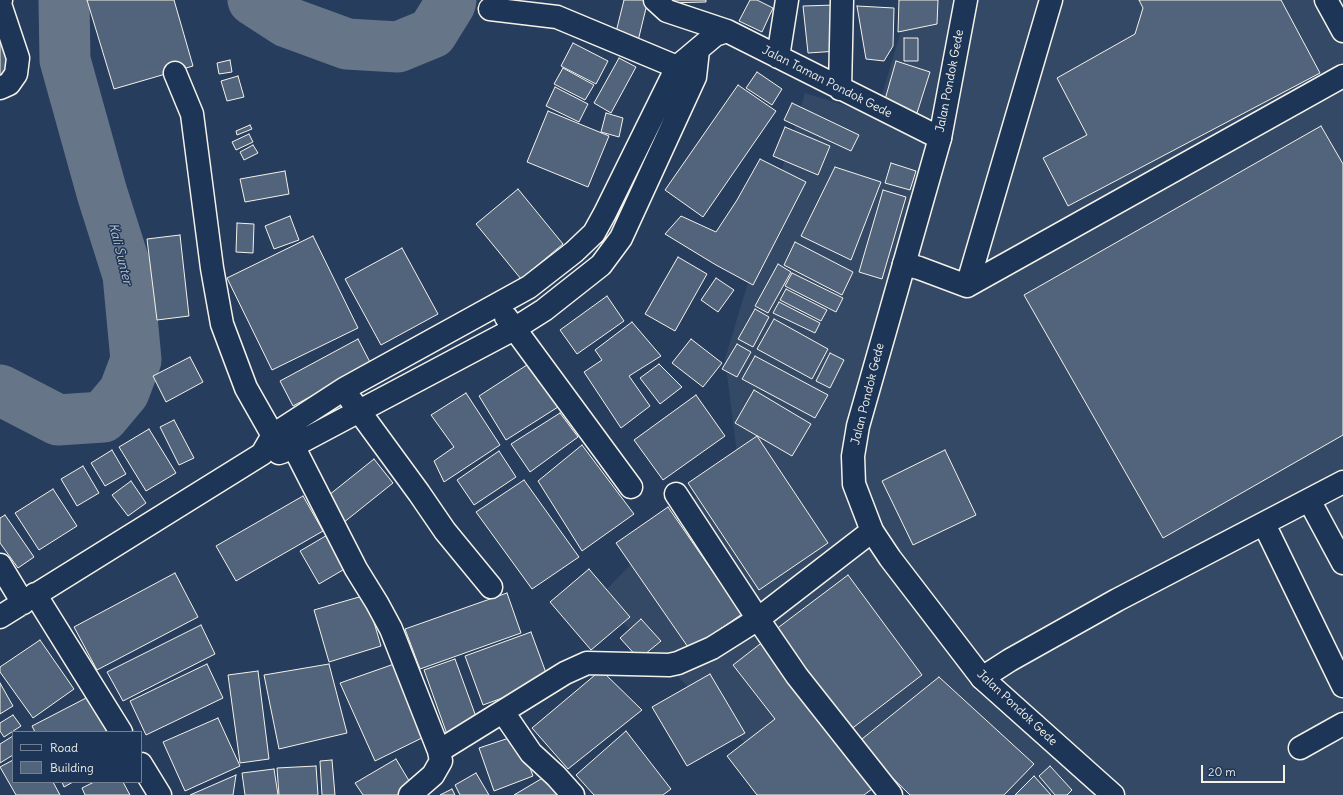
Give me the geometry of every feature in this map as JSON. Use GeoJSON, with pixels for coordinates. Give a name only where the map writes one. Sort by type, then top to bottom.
{"type":"FeatureCollection","features":[{"type":"Feature","properties":{"kind":"street"},"geometry":{"type":"LineString","coordinates":[[0,88],[9,84],[16,74],[18,58],[0,4],[2,0]]}},
{"type":"Feature","properties":{"kind":"street","name":"Jalan Taman Pondok Gede"},"geometry":{"type":"LineString","coordinates":[[655,0],[667,11],[778,57],[940,138]]}},
{"type":"Feature","properties":{"kind":"street"},"geometry":{"type":"LineString","coordinates":[[778,57],[787,0]]}},
{"type":"Feature","properties":{"kind":"street"},"geometry":{"type":"LineString","coordinates":[[840,89],[842,0]]}},
{"type":"Feature","properties":{"kind":"street","name":"Jalan Pondok Gede"},"geometry":{"type":"LineString","coordinates":[[966,0],[940,138],[858,426],[853,456],[854,484],[872,530],[890,558],[982,678],[1113,795]]}},
{"type":"Feature","properties":{"kind":"street"},"geometry":{"type":"LineString","coordinates":[[1326,0],[1343,31]]}},
{"type":"Feature","properties":{"kind":"street"},"geometry":{"type":"LineString","coordinates":[[967,286],[1045,6]]}},
{"type":"Feature","properties":{"kind":"street"},"geometry":{"type":"LineString","coordinates":[[490,9],[557,17],[686,72]]}},
{"type":"Feature","properties":{"kind":"street"},"geometry":{"type":"LineString","coordinates":[[0,617],[279,443],[344,389],[529,287],[574,252],[594,233],[698,50],[721,33]]}},
{"type":"Feature","properties":{"kind":"street"},"geometry":{"type":"LineString","coordinates":[[279,443],[359,412],[514,329],[544,310],[601,265],[621,238],[686,72]]}},
{"type":"Feature","properties":{"kind":"street"},"geometry":{"type":"LineString","coordinates":[[175,73],[192,114],[212,268],[222,324],[246,388],[356,568],[391,629],[439,751],[441,761],[433,775],[410,795]]}},
{"type":"Feature","properties":{"kind":"street"},"geometry":{"type":"LineString","coordinates":[[904,264],[967,286],[1343,76]]}},
{"type":"Feature","properties":{"kind":"street"},"geometry":{"type":"LineString","coordinates":[[529,287],[544,310]]}},
{"type":"Feature","properties":{"kind":"street"},"geometry":{"type":"LineString","coordinates":[[498,305],[514,329],[631,487]]}},
{"type":"Feature","properties":{"kind":"street"},"geometry":{"type":"LineString","coordinates":[[434,339],[446,366]]}},
{"type":"Feature","properties":{"kind":"street"},"geometry":{"type":"LineString","coordinates":[[344,389],[445,531],[491,588]]}},
{"type":"Feature","properties":{"kind":"street"},"geometry":{"type":"LineString","coordinates":[[982,678],[1010,660],[1104,607],[1343,482]]}},
{"type":"Feature","properties":{"kind":"street"},"geometry":{"type":"LineString","coordinates":[[676,494],[797,676],[891,795]]}},
{"type":"Feature","properties":{"kind":"street"},"geometry":{"type":"LineString","coordinates":[[1309,500],[1343,563]]}},
{"type":"Feature","properties":{"kind":"street"},"geometry":{"type":"LineString","coordinates":[[1264,524],[1343,686]]}},
{"type":"Feature","properties":{"kind":"street"},"geometry":{"type":"LineString","coordinates":[[439,751],[565,673],[587,663],[669,665],[678,663],[712,648],[758,619],[872,530]]}},
{"type":"Feature","properties":{"kind":"street"},"geometry":{"type":"LineString","coordinates":[[0,565],[29,598],[120,731]]}},
{"type":"Feature","properties":{"kind":"street"},"geometry":{"type":"LineString","coordinates":[[503,712],[531,753],[556,776],[573,795]]}},
{"type":"Feature","properties":{"kind":"street"},"geometry":{"type":"LineString","coordinates":[[1300,748],[1343,724]]}},
{"type":"Feature","properties":{"kind":"street"},"geometry":{"type":"LineString","coordinates":[[142,766],[160,795]]}},
{"type":"Feature","properties":{"kind":"shaded area"},"geometry":{"type":"Polygon","coordinates":[[[910,0],[1343,0],[1343,795],[980,795],[896,716],[798,795],[598,598],[737,455],[725,359],[805,93],[876,115],[910,0]]]}},
{"type":"Feature","properties":{"kind":"building"},"geometry":{"type":"Polygon","coordinates":[[[87,0],[174,0],[193,66],[114,89],[87,0]]]}},
{"type":"Feature","properties":{"kind":"building"},"geometry":{"type":"Polygon","coordinates":[[[624,0],[648,0],[637,45],[614,40],[624,0]]]}},
{"type":"Feature","properties":{"kind":"building"},"geometry":{"type":"Polygon","coordinates":[[[665,0],[706,0],[706,2],[665,3],[665,0]]]}},
{"type":"Feature","properties":{"kind":"building"},"geometry":{"type":"Polygon","coordinates":[[[750,0],[757,0],[773,8],[762,32],[739,21],[750,0]]]}},
{"type":"Feature","properties":{"kind":"building"},"geometry":{"type":"Polygon","coordinates":[[[899,0],[938,0],[937,24],[898,32],[899,0]]]}},
{"type":"Feature","properties":{"kind":"building"},"geometry":{"type":"Polygon","coordinates":[[[1139,0],[1281,0],[1320,73],[1068,206],[1043,158],[1087,135],[1057,78],[1135,34],[1143,8],[1139,0]]]}},
{"type":"Feature","properties":{"kind":"building"},"geometry":{"type":"Polygon","coordinates":[[[835,5],[838,51],[808,53],[803,6],[835,5]]]}},
{"type":"Feature","properties":{"kind":"building"},"geometry":{"type":"Polygon","coordinates":[[[857,6],[894,8],[893,46],[884,61],[866,59],[857,6]]]}},
{"type":"Feature","properties":{"kind":"building"},"geometry":{"type":"Polygon","coordinates":[[[0,35],[11,77],[0,79],[0,35]]]}},
{"type":"Feature","properties":{"kind":"building"},"geometry":{"type":"Polygon","coordinates":[[[904,38],[918,38],[918,61],[904,61],[904,38]]]}},
{"type":"Feature","properties":{"kind":"building"},"geometry":{"type":"Polygon","coordinates":[[[573,43],[608,61],[596,84],[561,66],[573,43]]]}},
{"type":"Feature","properties":{"kind":"building"},"geometry":{"type":"Polygon","coordinates":[[[619,58],[636,67],[611,113],[594,103],[619,58]]]}},
{"type":"Feature","properties":{"kind":"building"},"geometry":{"type":"Polygon","coordinates":[[[230,60],[232,72],[219,74],[217,63],[230,60]]]}},
{"type":"Feature","properties":{"kind":"building"},"geometry":{"type":"Polygon","coordinates":[[[896,61],[930,72],[917,113],[884,103],[896,61]]]}},
{"type":"Feature","properties":{"kind":"building"},"geometry":{"type":"Polygon","coordinates":[[[563,68],[594,85],[585,100],[554,84],[563,68]]]}},
{"type":"Feature","properties":{"kind":"building"},"geometry":{"type":"Polygon","coordinates":[[[757,72],[782,89],[772,105],[746,88],[757,72]]]}},
{"type":"Feature","properties":{"kind":"building"},"geometry":{"type":"Polygon","coordinates":[[[238,76],[244,97],[227,101],[221,81],[238,76]]]}},
{"type":"Feature","properties":{"kind":"building"},"geometry":{"type":"Polygon","coordinates":[[[738,85],[776,111],[703,217],[665,190],[738,85]]]}},
{"type":"Feature","properties":{"kind":"building"},"geometry":{"type":"Polygon","coordinates":[[[555,87],[588,104],[579,122],[546,106],[555,87]]]}},
{"type":"Feature","properties":{"kind":"building"},"geometry":{"type":"Polygon","coordinates":[[[792,103],[859,135],[851,151],[784,120],[792,103]]]}},
{"type":"Feature","properties":{"kind":"building"},"geometry":{"type":"Polygon","coordinates":[[[548,111],[609,136],[588,187],[527,162],[548,111]]]}},
{"type":"Feature","properties":{"kind":"building"},"geometry":{"type":"Polygon","coordinates":[[[606,113],[623,118],[619,137],[601,132],[606,113]]]}},
{"type":"Feature","properties":{"kind":"building"},"geometry":{"type":"Polygon","coordinates":[[[250,125],[252,129],[237,135],[236,131],[250,125]]]}},
{"type":"Feature","properties":{"kind":"building"},"geometry":{"type":"Polygon","coordinates":[[[1321,126],[1343,164],[1343,435],[1163,538],[1024,295],[1321,126]]]}},
{"type":"Feature","properties":{"kind":"building"},"geometry":{"type":"Polygon","coordinates":[[[785,127],[830,146],[818,175],[773,156],[785,127]]]}},
{"type":"Feature","properties":{"kind":"building"},"geometry":{"type":"Polygon","coordinates":[[[249,134],[253,142],[236,150],[232,142],[249,134]]]}},
{"type":"Feature","properties":{"kind":"building"},"geometry":{"type":"Polygon","coordinates":[[[253,145],[258,153],[244,160],[240,152],[253,145]]]}},
{"type":"Feature","properties":{"kind":"building"},"geometry":{"type":"Polygon","coordinates":[[[760,159],[806,182],[753,285],[716,265],[665,234],[681,216],[716,232],[737,200],[760,159]]]}},
{"type":"Feature","properties":{"kind":"building"},"geometry":{"type":"Polygon","coordinates":[[[891,163],[916,171],[910,190],[885,183],[891,163]]]}},
{"type":"Feature","properties":{"kind":"building"},"geometry":{"type":"Polygon","coordinates":[[[835,167],[881,182],[851,260],[801,236],[835,167]]]}},
{"type":"Feature","properties":{"kind":"building"},"geometry":{"type":"Polygon","coordinates":[[[285,171],[289,194],[245,202],[240,179],[285,171]]]}},
{"type":"Feature","properties":{"kind":"building"},"geometry":{"type":"Polygon","coordinates":[[[518,189],[563,244],[521,279],[476,224],[518,189]]]}},
{"type":"Feature","properties":{"kind":"building"},"geometry":{"type":"Polygon","coordinates":[[[883,190],[906,197],[882,279],[859,272],[883,190]]]}},
{"type":"Feature","properties":{"kind":"building"},"geometry":{"type":"Polygon","coordinates":[[[290,216],[299,240],[274,249],[265,226],[290,216]]]}},
{"type":"Feature","properties":{"kind":"building"},"geometry":{"type":"Polygon","coordinates":[[[237,223],[254,224],[253,253],[236,252],[237,223]]]}},
{"type":"Feature","properties":{"kind":"building"},"geometry":{"type":"Polygon","coordinates":[[[180,235],[189,316],[157,320],[147,239],[180,235]]]}},
{"type":"Feature","properties":{"kind":"building"},"geometry":{"type":"Polygon","coordinates":[[[313,236],[358,328],[272,370],[227,278],[313,236]]]}},
{"type":"Feature","properties":{"kind":"building"},"geometry":{"type":"Polygon","coordinates":[[[795,242],[853,272],[842,295],[784,265],[795,242]]]}},
{"type":"Feature","properties":{"kind":"building"},"geometry":{"type":"Polygon","coordinates":[[[402,248],[438,314],[381,345],[345,279],[402,248]]]}},
{"type":"Feature","properties":{"kind":"building"},"geometry":{"type":"Polygon","coordinates":[[[678,257],[707,274],[675,331],[645,314],[678,257]]]}},
{"type":"Feature","properties":{"kind":"building"},"geometry":{"type":"Polygon","coordinates":[[[778,264],[791,272],[768,313],[755,306],[778,264]]]}},
{"type":"Feature","properties":{"kind":"building"},"geometry":{"type":"Polygon","coordinates":[[[792,273],[843,298],[836,312],[785,286],[792,273]]]}},
{"type":"Feature","properties":{"kind":"building"},"geometry":{"type":"Polygon","coordinates":[[[716,278],[734,290],[718,312],[701,300],[716,278]]]}},
{"type":"Feature","properties":{"kind":"building"},"geometry":{"type":"Polygon","coordinates":[[[786,289],[827,310],[821,321],[780,300],[786,289]]]}},
{"type":"Feature","properties":{"kind":"building"},"geometry":{"type":"Polygon","coordinates":[[[607,296],[624,321],[577,354],[560,330],[607,296]]]}},
{"type":"Feature","properties":{"kind":"building"},"geometry":{"type":"Polygon","coordinates":[[[779,302],[820,323],[815,333],[773,313],[779,302]]]}},
{"type":"Feature","properties":{"kind":"building"},"geometry":{"type":"Polygon","coordinates":[[[755,309],[769,317],[753,347],[738,339],[755,309]]]}},
{"type":"Feature","properties":{"kind":"building"},"geometry":{"type":"Polygon","coordinates":[[[774,319],[828,349],[812,379],[757,349],[774,319]]]}},
{"type":"Feature","properties":{"kind":"building"},"geometry":{"type":"Polygon","coordinates":[[[632,322],[661,356],[629,376],[650,406],[621,428],[584,372],[602,360],[595,350],[632,322]]]}},
{"type":"Feature","properties":{"kind":"building"},"geometry":{"type":"Polygon","coordinates":[[[358,339],[371,364],[293,406],[280,381],[358,339]]]}},
{"type":"Feature","properties":{"kind":"building"},"geometry":{"type":"Polygon","coordinates":[[[691,339],[722,363],[703,387],[672,363],[691,339]]]}},
{"type":"Feature","properties":{"kind":"building"},"geometry":{"type":"Polygon","coordinates":[[[737,344],[751,352],[737,377],[722,369],[737,344]]]}},
{"type":"Feature","properties":{"kind":"building"},"geometry":{"type":"Polygon","coordinates":[[[830,353],[844,360],[830,388],[816,381],[830,353]]]}},
{"type":"Feature","properties":{"kind":"building"},"geometry":{"type":"Polygon","coordinates":[[[755,356],[828,395],[815,418],[742,379],[755,356]]]}},
{"type":"Feature","properties":{"kind":"building"},"geometry":{"type":"Polygon","coordinates":[[[190,357],[203,382],[166,402],[153,376],[190,357]]]}},
{"type":"Feature","properties":{"kind":"building"},"geometry":{"type":"Polygon","coordinates":[[[530,363],[558,407],[506,440],[479,396],[530,363]]]}},
{"type":"Feature","properties":{"kind":"building"},"geometry":{"type":"Polygon","coordinates":[[[659,364],[682,387],[660,404],[640,378],[659,364]]]}},
{"type":"Feature","properties":{"kind":"building"},"geometry":{"type":"Polygon","coordinates":[[[754,390],[811,424],[792,456],[735,423],[754,390]]]}},
{"type":"Feature","properties":{"kind":"building"},"geometry":{"type":"Polygon","coordinates":[[[466,393],[500,445],[444,482],[434,461],[454,447],[431,415],[466,393]]]}},
{"type":"Feature","properties":{"kind":"building"},"geometry":{"type":"Polygon","coordinates":[[[696,395],[725,436],[663,480],[634,440],[696,395]]]}},
{"type":"Feature","properties":{"kind":"building"},"geometry":{"type":"Polygon","coordinates":[[[560,413],[578,437],[530,472],[511,444],[560,413]]]}},
{"type":"Feature","properties":{"kind":"building"},"geometry":{"type":"Polygon","coordinates":[[[174,420],[194,458],[179,465],[160,427],[174,420]]]}},
{"type":"Feature","properties":{"kind":"building"},"geometry":{"type":"Polygon","coordinates":[[[149,429],[176,473],[146,491],[119,447],[149,429]]]}},
{"type":"Feature","properties":{"kind":"building"},"geometry":{"type":"Polygon","coordinates":[[[757,436],[828,543],[759,590],[688,483],[757,436]]]}},
{"type":"Feature","properties":{"kind":"building"},"geometry":{"type":"Polygon","coordinates":[[[582,445],[634,514],[582,551],[538,481],[582,445]]]}},
{"type":"Feature","properties":{"kind":"building"},"geometry":{"type":"Polygon","coordinates":[[[112,450],[126,474],[105,486],[91,463],[112,450]]]}},
{"type":"Feature","properties":{"kind":"building"},"geometry":{"type":"Polygon","coordinates":[[[945,450],[976,515],[913,545],[882,481],[945,450]]]}},
{"type":"Feature","properties":{"kind":"building"},"geometry":{"type":"Polygon","coordinates":[[[499,451],[516,477],[474,505],[457,480],[499,451]]]}},
{"type":"Feature","properties":{"kind":"building"},"geometry":{"type":"Polygon","coordinates":[[[374,459],[393,483],[343,523],[324,499],[374,459]]]}},
{"type":"Feature","properties":{"kind":"building"},"geometry":{"type":"Polygon","coordinates":[[[83,466],[99,493],[77,506],[61,479],[83,466]]]}},
{"type":"Feature","properties":{"kind":"building"},"geometry":{"type":"Polygon","coordinates":[[[524,480],[579,557],[532,589],[476,512],[524,480]]]}},
{"type":"Feature","properties":{"kind":"building"},"geometry":{"type":"Polygon","coordinates":[[[131,481],[146,503],[128,516],[112,495],[131,481]]]}},
{"type":"Feature","properties":{"kind":"building"},"geometry":{"type":"Polygon","coordinates":[[[53,489],[77,526],[39,550],[15,513],[53,489]]]}},
{"type":"Feature","properties":{"kind":"building"},"geometry":{"type":"Polygon","coordinates":[[[303,496],[323,531],[236,581],[216,546],[303,496]]]}},
{"type":"Feature","properties":{"kind":"building"},"geometry":{"type":"Polygon","coordinates":[[[668,507],[742,614],[690,650],[616,543],[668,507]]]}},
{"type":"Feature","properties":{"kind":"building"},"geometry":{"type":"Polygon","coordinates":[[[5,515],[34,557],[18,568],[0,543],[0,518],[5,515]]]}},
{"type":"Feature","properties":{"kind":"building"},"geometry":{"type":"Polygon","coordinates":[[[329,534],[348,567],[319,584],[300,551],[329,534]]]}},
{"type":"Feature","properties":{"kind":"building"},"geometry":{"type":"Polygon","coordinates":[[[589,569],[630,617],[591,650],[550,602],[589,569]]]}},
{"type":"Feature","properties":{"kind":"building"},"geometry":{"type":"Polygon","coordinates":[[[175,573],[198,617],[97,670],[74,627],[175,573]]]}},
{"type":"Feature","properties":{"kind":"building"},"geometry":{"type":"Polygon","coordinates":[[[848,575],[922,675],[850,730],[775,630],[848,575]]]}},
{"type":"Feature","properties":{"kind":"building"},"geometry":{"type":"Polygon","coordinates":[[[507,593],[521,633],[420,669],[405,629],[507,593]]]}},
{"type":"Feature","properties":{"kind":"building"},"geometry":{"type":"Polygon","coordinates":[[[366,595],[381,646],[329,662],[314,610],[366,595]]]}},
{"type":"Feature","properties":{"kind":"building"},"geometry":{"type":"Polygon","coordinates":[[[641,619],[661,641],[639,659],[620,638],[641,619]]]}},
{"type":"Feature","properties":{"kind":"building"},"geometry":{"type":"Polygon","coordinates":[[[201,625],[215,654],[123,701],[107,672],[201,625]]]}},
{"type":"Feature","properties":{"kind":"building"},"geometry":{"type":"Polygon","coordinates":[[[531,632],[549,681],[483,705],[465,656],[531,632]]]}},
{"type":"Feature","properties":{"kind":"building"},"geometry":{"type":"Polygon","coordinates":[[[40,640],[74,689],[33,718],[0,672],[0,667],[40,640]]]}},
{"type":"Feature","properties":{"kind":"building"},"geometry":{"type":"Polygon","coordinates":[[[764,641],[876,786],[864,795],[757,795],[727,756],[775,719],[733,665],[764,641]]]}},
{"type":"Feature","properties":{"kind":"building"},"geometry":{"type":"Polygon","coordinates":[[[455,659],[479,725],[448,737],[424,670],[455,659]]]}},
{"type":"Feature","properties":{"kind":"building"},"geometry":{"type":"Polygon","coordinates":[[[397,663],[428,735],[375,761],[340,683],[397,663]]]}},
{"type":"Feature","properties":{"kind":"building"},"geometry":{"type":"Polygon","coordinates":[[[207,664],[223,698],[146,735],[130,701],[207,664]]]}},
{"type":"Feature","properties":{"kind":"building"},"geometry":{"type":"Polygon","coordinates":[[[329,664],[347,733],[279,749],[264,675],[329,664]]]}},
{"type":"Feature","properties":{"kind":"building"},"geometry":{"type":"Polygon","coordinates":[[[601,670],[642,710],[568,769],[532,728],[601,670]]]}},
{"type":"Feature","properties":{"kind":"building"},"geometry":{"type":"Polygon","coordinates":[[[258,671],[269,759],[240,763],[228,675],[258,671]]]}},
{"type":"Feature","properties":{"kind":"building"},"geometry":{"type":"Polygon","coordinates":[[[710,674],[745,733],[687,766],[652,707],[710,674]]]}},
{"type":"Feature","properties":{"kind":"building"},"geometry":{"type":"Polygon","coordinates":[[[939,677],[1034,764],[1004,795],[910,795],[857,743],[939,677]]]}},
{"type":"Feature","properties":{"kind":"building"},"geometry":{"type":"Polygon","coordinates":[[[0,683],[13,706],[0,714],[0,683]]]}},
{"type":"Feature","properties":{"kind":"building"},"geometry":{"type":"Polygon","coordinates":[[[88,697],[106,731],[34,731],[32,726],[88,697]]]}},
{"type":"Feature","properties":{"kind":"building"},"geometry":{"type":"Polygon","coordinates":[[[13,715],[21,726],[4,737],[0,731],[0,723],[13,715]]]}},
{"type":"Feature","properties":{"kind":"building"},"geometry":{"type":"Polygon","coordinates":[[[218,718],[240,766],[185,791],[163,742],[218,718]]]}},
{"type":"Feature","properties":{"kind":"building"},"geometry":{"type":"Polygon","coordinates":[[[626,731],[671,789],[663,795],[594,795],[576,775],[626,731]]]}},
{"type":"Feature","properties":{"kind":"building"},"geometry":{"type":"Polygon","coordinates":[[[518,735],[533,776],[494,791],[479,748],[518,735]]]}},
{"type":"Feature","properties":{"kind":"building"},"geometry":{"type":"Polygon","coordinates":[[[12,737],[12,756],[0,763],[0,744],[12,737]]]}},
{"type":"Feature","properties":{"kind":"building"},"geometry":{"type":"Polygon","coordinates":[[[396,759],[414,789],[404,795],[363,795],[355,783],[396,759]]]}},
{"type":"Feature","properties":{"kind":"building"},"geometry":{"type":"Polygon","coordinates":[[[332,760],[335,795],[322,795],[320,761],[332,760]]]}},
{"type":"Feature","properties":{"kind":"building"},"geometry":{"type":"Polygon","coordinates":[[[12,761],[12,783],[54,783],[60,795],[16,795],[0,767],[12,761]]]}},
{"type":"Feature","properties":{"kind":"building"},"geometry":{"type":"Polygon","coordinates":[[[316,766],[318,795],[279,795],[277,768],[316,766]]]}},
{"type":"Feature","properties":{"kind":"building"},"geometry":{"type":"Polygon","coordinates":[[[1050,766],[1072,790],[1067,795],[1055,795],[1039,776],[1050,766]]]}},
{"type":"Feature","properties":{"kind":"building"},"geometry":{"type":"Polygon","coordinates":[[[274,769],[278,795],[245,795],[242,773],[274,769]]]}},
{"type":"Feature","properties":{"kind":"building"},"geometry":{"type":"Polygon","coordinates":[[[476,773],[489,795],[460,795],[455,785],[476,773]]]}},
{"type":"Feature","properties":{"kind":"building"},"geometry":{"type":"Polygon","coordinates":[[[551,773],[565,795],[514,795],[551,773]]]}},
{"type":"Feature","properties":{"kind":"building"},"geometry":{"type":"Polygon","coordinates":[[[236,775],[233,795],[190,795],[236,775]]]}},
{"type":"Feature","properties":{"kind":"building"},"geometry":{"type":"Polygon","coordinates":[[[1034,776],[1051,795],[1015,795],[1034,776]]]}},
{"type":"Feature","properties":{"kind":"building"},"geometry":{"type":"Polygon","coordinates":[[[62,783],[71,783],[64,787],[62,783]]]}},
{"type":"Feature","properties":{"kind":"building"},"geometry":{"type":"Polygon","coordinates":[[[92,783],[124,783],[130,795],[85,795],[82,788],[92,783]]]}},
{"type":"Feature","properties":{"kind":"building"},"geometry":{"type":"Polygon","coordinates":[[[452,789],[455,795],[440,795],[452,789]]]}},
{"type":"Feature","properties":{"kind":"waterway","name":"Kali Sunter"},"geometry":{"type":"LineString","coordinates":[[0,390],[58,420],[103,417],[124,392],[136,360],[128,275],[102,193],[65,60],[64,0]]}},
{"type":"Feature","properties":{"kind":"waterway","name":"Kali Sunter"},"geometry":{"type":"LineString","coordinates":[[253,0],[287,22],[347,44],[398,47],[432,33],[451,0]]}}]}
